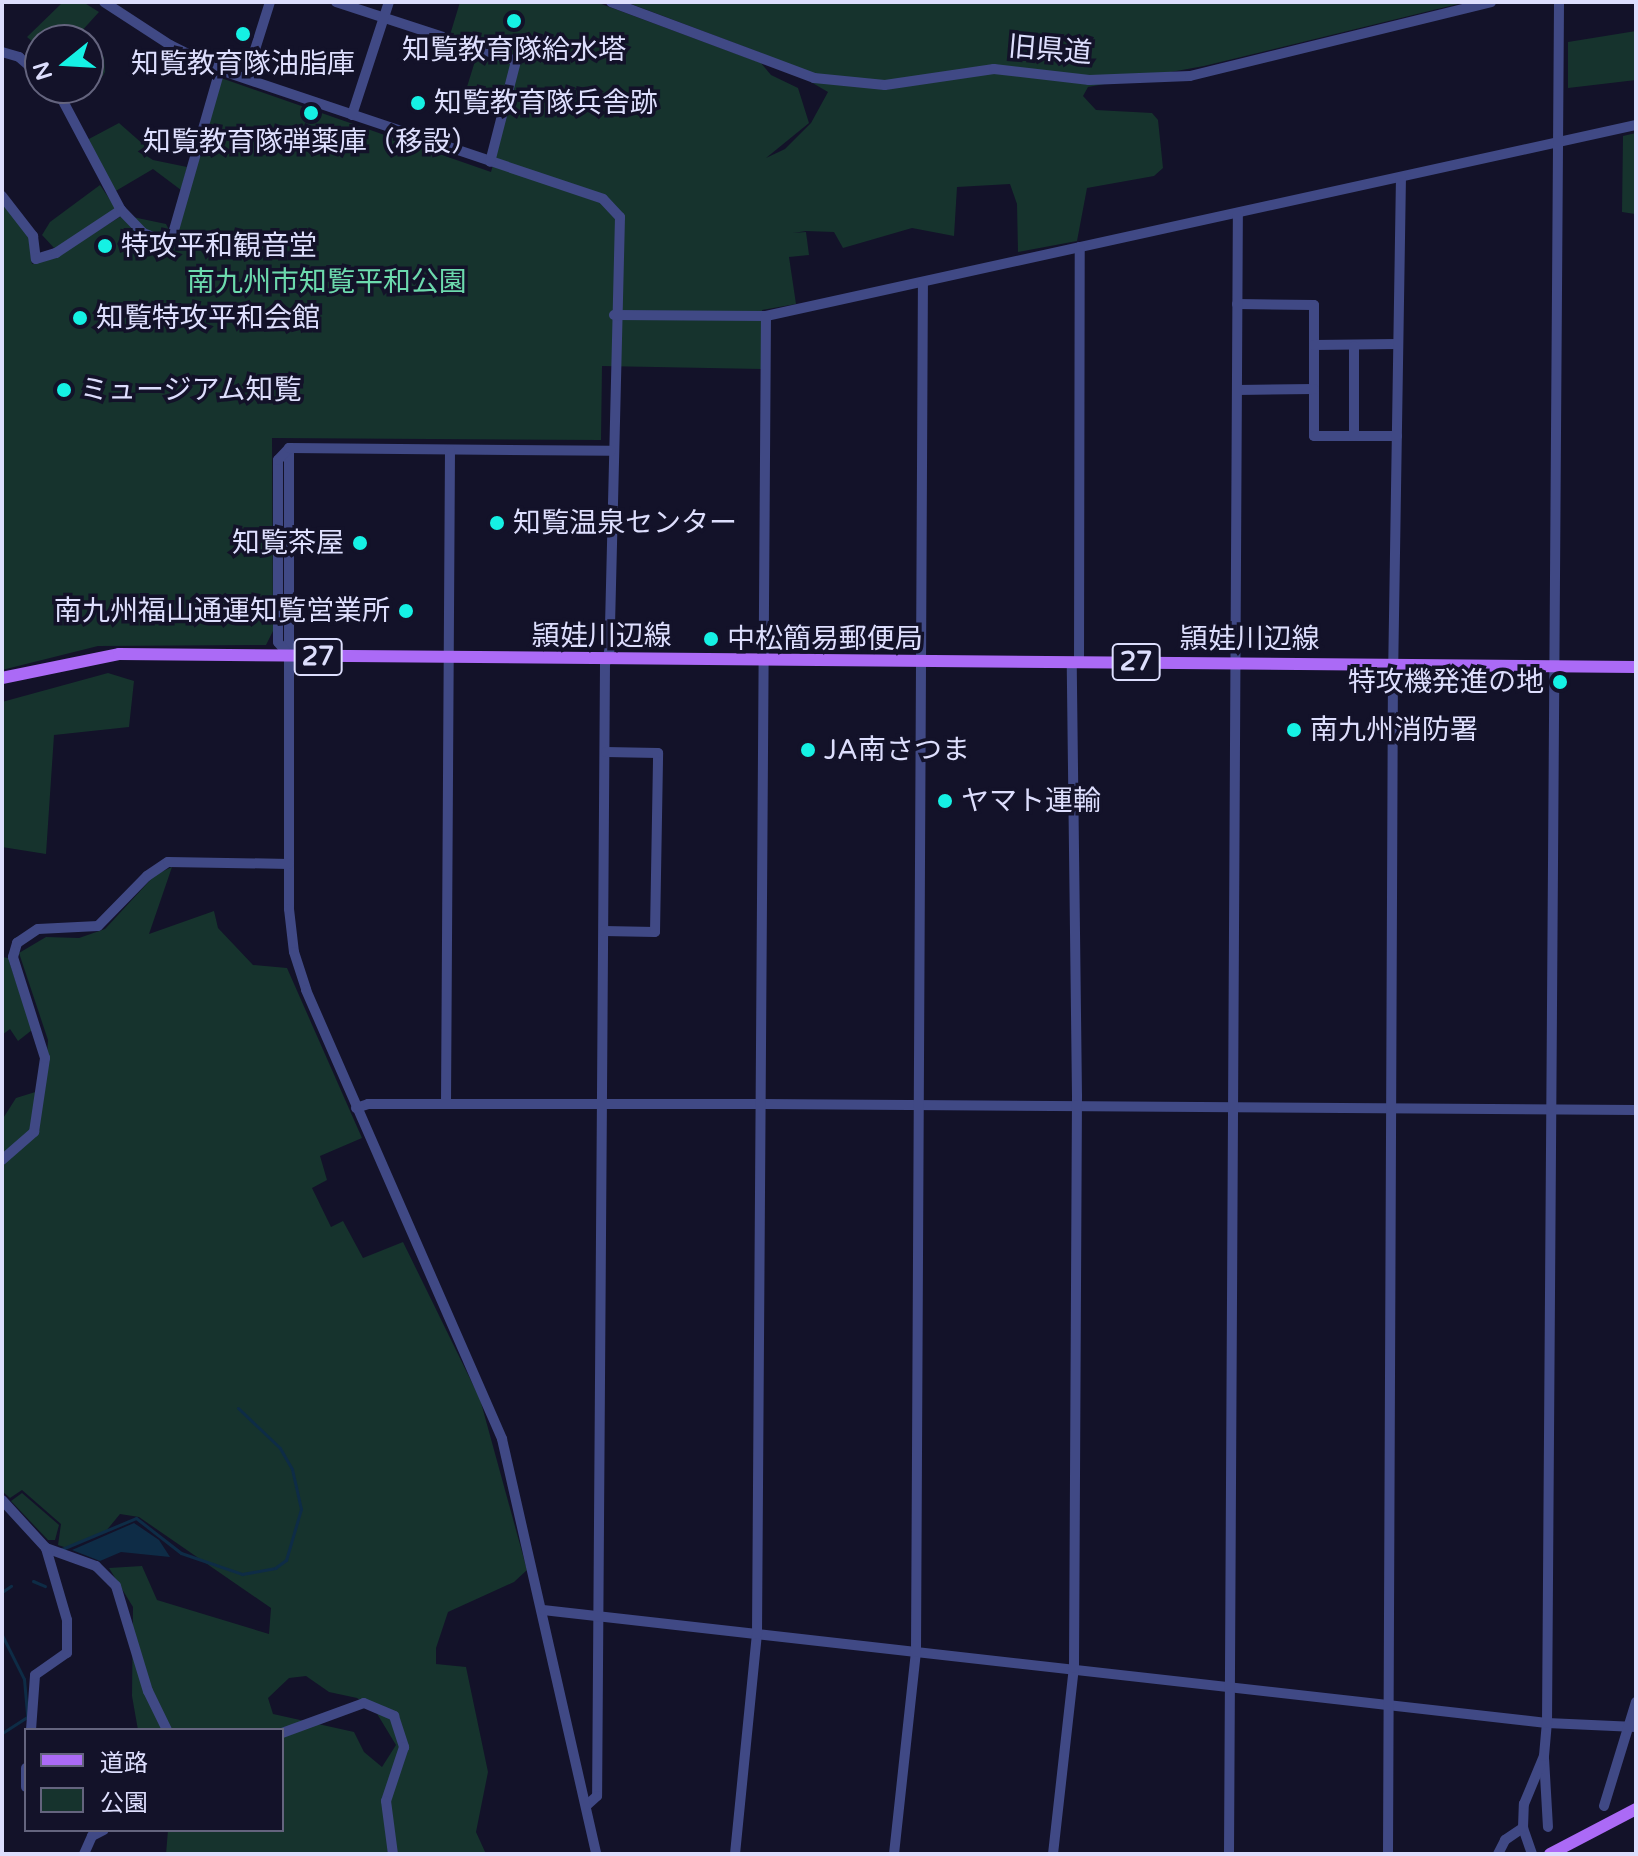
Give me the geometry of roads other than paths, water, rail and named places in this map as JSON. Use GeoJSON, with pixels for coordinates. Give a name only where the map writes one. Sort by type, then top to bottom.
{"type":"FeatureCollection","features":[{"type":"Feature","properties":{"kind":"main road","name":"頴娃川辺線"},"geometry":{"type":"LineString","coordinates":[[2,678],[101,656],[1636,667]]}},
{"type":"Feature","properties":{"kind":"main road"},"geometry":{"type":"LineString","coordinates":[[1550,1854],[1636,1809]]}},
{"type":"Feature","properties":{"kind":"street"},"geometry":{"type":"LineString","coordinates":[[104,2],[117,6],[220,70],[603,199],[616,210],[621,225],[614,315],[607,659],[597,1796],[587,1805]]}},
{"type":"Feature","properties":{"kind":"street"},"geometry":{"type":"LineString","coordinates":[[246,78],[270,2]]}},
{"type":"Feature","properties":{"kind":"street"},"geometry":{"type":"LineString","coordinates":[[336,2],[516,61],[490,162]]}},
{"type":"Feature","properties":{"kind":"street"},"geometry":{"type":"LineString","coordinates":[[352,115],[389,2]]}},
{"type":"Feature","properties":{"kind":"street","name":"旧県道"},"geometry":{"type":"LineString","coordinates":[[611,2],[814,78],[885,85],[994,69],[1089,80],[1190,76],[1491,2]]}},
{"type":"Feature","properties":{"kind":"street"},"geometry":{"type":"LineString","coordinates":[[1548,1827],[1544,1756],[1547,1723],[1559,2]]}},
{"type":"Feature","properties":{"kind":"street"},"geometry":{"type":"LineString","coordinates":[[2,52],[24,61]]}},
{"type":"Feature","properties":{"kind":"street"},"geometry":{"type":"LineString","coordinates":[[65,104],[121,210],[143,233],[170,244],[220,70]]}},
{"type":"Feature","properties":{"kind":"street"},"geometry":{"type":"LineString","coordinates":[[614,315],[766,316],[1636,125]]}},
{"type":"Feature","properties":{"kind":"street"},"geometry":{"type":"LineString","coordinates":[[1388,1854],[1393,663],[1401,177]]}},
{"type":"Feature","properties":{"kind":"street"},"geometry":{"type":"LineString","coordinates":[[2,196],[33,236],[36,259],[56,253],[121,210]]}},
{"type":"Feature","properties":{"kind":"street"},"geometry":{"type":"LineString","coordinates":[[1229,1854],[1238,214]]}},
{"type":"Feature","properties":{"kind":"street"},"geometry":{"type":"LineString","coordinates":[[1053,1854],[1074,1668],[1080,247]]}},
{"type":"Feature","properties":{"kind":"street"},"geometry":{"type":"LineString","coordinates":[[894,1854],[916,1652],[923,282]]}},
{"type":"Feature","properties":{"kind":"street"},"geometry":{"type":"LineString","coordinates":[[1237,304],[1314,305],[1314,436],[1397,436]]}},
{"type":"Feature","properties":{"kind":"street"},"geometry":{"type":"LineString","coordinates":[[735,1854],[757,1634],[766,316]]}},
{"type":"Feature","properties":{"kind":"street"},"geometry":{"type":"LineString","coordinates":[[1314,345],[1397,344]]}},
{"type":"Feature","properties":{"kind":"street"},"geometry":{"type":"LineString","coordinates":[[1354,346],[1354,436]]}},
{"type":"Feature","properties":{"kind":"street"},"geometry":{"type":"LineString","coordinates":[[1237,390],[1314,389]]}},
{"type":"Feature","properties":{"kind":"street"},"geometry":{"type":"LineString","coordinates":[[596,1854],[502,1439],[299,971],[291,927],[289,864],[290,656],[278,642],[278,460],[289,448],[611,451]]}},
{"type":"Feature","properties":{"kind":"street"},"geometry":{"type":"LineString","coordinates":[[446,1104],[445,659],[450,450]]}},
{"type":"Feature","properties":{"kind":"street"},"geometry":{"type":"LineString","coordinates":[[604,931],[655,932],[658,753],[606,752]]}},
{"type":"Feature","properties":{"kind":"street"},"geometry":{"type":"LineString","coordinates":[[2,1160],[34,1132],[45,1058],[13,957],[17,943],[38,929],[98,926],[147,876],[168,862],[289,864]]}},
{"type":"Feature","properties":{"kind":"street"},"geometry":{"type":"LineString","coordinates":[[356,1108],[446,1104],[760,1104],[1636,1110]]}},
{"type":"Feature","properties":{"kind":"street"},"geometry":{"type":"LineString","coordinates":[[2,1500],[46,1548],[67,1620],[67,1653],[35,1675],[31,1728]]}},
{"type":"Feature","properties":{"kind":"street"},"geometry":{"type":"LineString","coordinates":[[46,1548],[96,1566],[116,1586],[148,1691],[166,1728]]}},
{"type":"Feature","properties":{"kind":"street"},"geometry":{"type":"LineString","coordinates":[[543,1610],[1231,1685],[1547,1723],[1631,1727]]}},
{"type":"Feature","properties":{"kind":"street"},"geometry":{"type":"LineString","coordinates":[[1604,1806],[1631,1727],[1636,1702]]}},
{"type":"Feature","properties":{"kind":"street"},"geometry":{"type":"LineString","coordinates":[[284,1732],[364,1703],[394,1716],[404,1747],[386,1801],[393,1854]]}},
{"type":"Feature","properties":{"kind":"street"},"geometry":{"type":"LineString","coordinates":[[1532,1854],[1523,1828],[1524,1804],[1544,1756]]}},
{"type":"Feature","properties":{"kind":"street"},"geometry":{"type":"LineString","coordinates":[[1498,1854],[1505,1840],[1523,1828]]}},
{"type":"Feature","properties":{"kind":"street"},"geometry":{"type":"LineString","coordinates":[[84,1854],[88,1833]]}},
{"type":"Feature","properties":{"kind":"water"},"geometry":{"type":"Polygon","coordinates":[[[134,1523],[159,1540],[170,1557],[121,1552],[100,1561],[72,1550],[134,1523]]]}},
{"type":"Feature","properties":{"kind":"waterway"},"geometry":{"type":"LineString","coordinates":[[62,1549],[136,1518],[181,1553],[242,1574],[275,1568],[286,1560],[301,1509],[292,1469],[280,1448],[238,1408]]}},
{"type":"Feature","properties":{"kind":"waterway"},"geometry":{"type":"LineString","coordinates":[[33,1581],[45,1586]]}},
{"type":"Feature","properties":{"kind":"waterway"},"geometry":{"type":"LineString","coordinates":[[2,1592],[11,1586]]}},
{"type":"Feature","properties":{"kind":"waterway"},"geometry":{"type":"LineString","coordinates":[[2,1635],[24,1679],[27,1717],[2,1733]]}},
{"type":"Feature","properties":{"kind":"place","name":"知覧教育隊給水塔"},"geometry":{"type":"Point","coordinates":[514,21]}},
{"type":"Feature","properties":{"kind":"place","name":"知覧教育隊油脂庫"},"geometry":{"type":"Point","coordinates":[243,34]}},
{"type":"Feature","properties":{"kind":"place","name":"知覧教育隊兵舎跡"},"geometry":{"type":"Point","coordinates":[418,103]}},
{"type":"Feature","properties":{"kind":"place","name":"知覧教育隊弾薬庫（移設）"},"geometry":{"type":"Point","coordinates":[311,113]}},
{"type":"Feature","properties":{"kind":"place","name":"特攻平和観音堂"},"geometry":{"type":"Point","coordinates":[105,246]}},
{"type":"Feature","properties":{"kind":"place","name":"知覧特攻平和会館"},"geometry":{"type":"Point","coordinates":[80,318]}},
{"type":"Feature","properties":{"kind":"place","name":"ミュージアム知覧"},"geometry":{"type":"Point","coordinates":[64,390]}},
{"type":"Feature","properties":{"kind":"place","name":"知覧温泉センター"},"geometry":{"type":"Point","coordinates":[497,523]}},
{"type":"Feature","properties":{"kind":"place","name":"知覧茶屋"},"geometry":{"type":"Point","coordinates":[360,543]}},
{"type":"Feature","properties":{"kind":"place","name":"南九州福山通運知覧営業所"},"geometry":{"type":"Point","coordinates":[406,611]}},
{"type":"Feature","properties":{"kind":"place","name":"中松簡易郵便局"},"geometry":{"type":"Point","coordinates":[711,639]}},
{"type":"Feature","properties":{"kind":"place","name":"特攻機発進の地"},"geometry":{"type":"Point","coordinates":[1560,682]}},
{"type":"Feature","properties":{"kind":"place","name":"南九州消防署"},"geometry":{"type":"Point","coordinates":[1294,730]}},
{"type":"Feature","properties":{"kind":"place","name":"JA南さつま"},"geometry":{"type":"Point","coordinates":[808,750]}},
{"type":"Feature","properties":{"kind":"place","name":"ヤマト運輸"},"geometry":{"type":"Point","coordinates":[945,801]}},
{"type":"Feature","properties":{"kind":"park label","name":"南九州市知覧平和公園"},"geometry":{"type":"Point","coordinates":[327,282]}}]}
